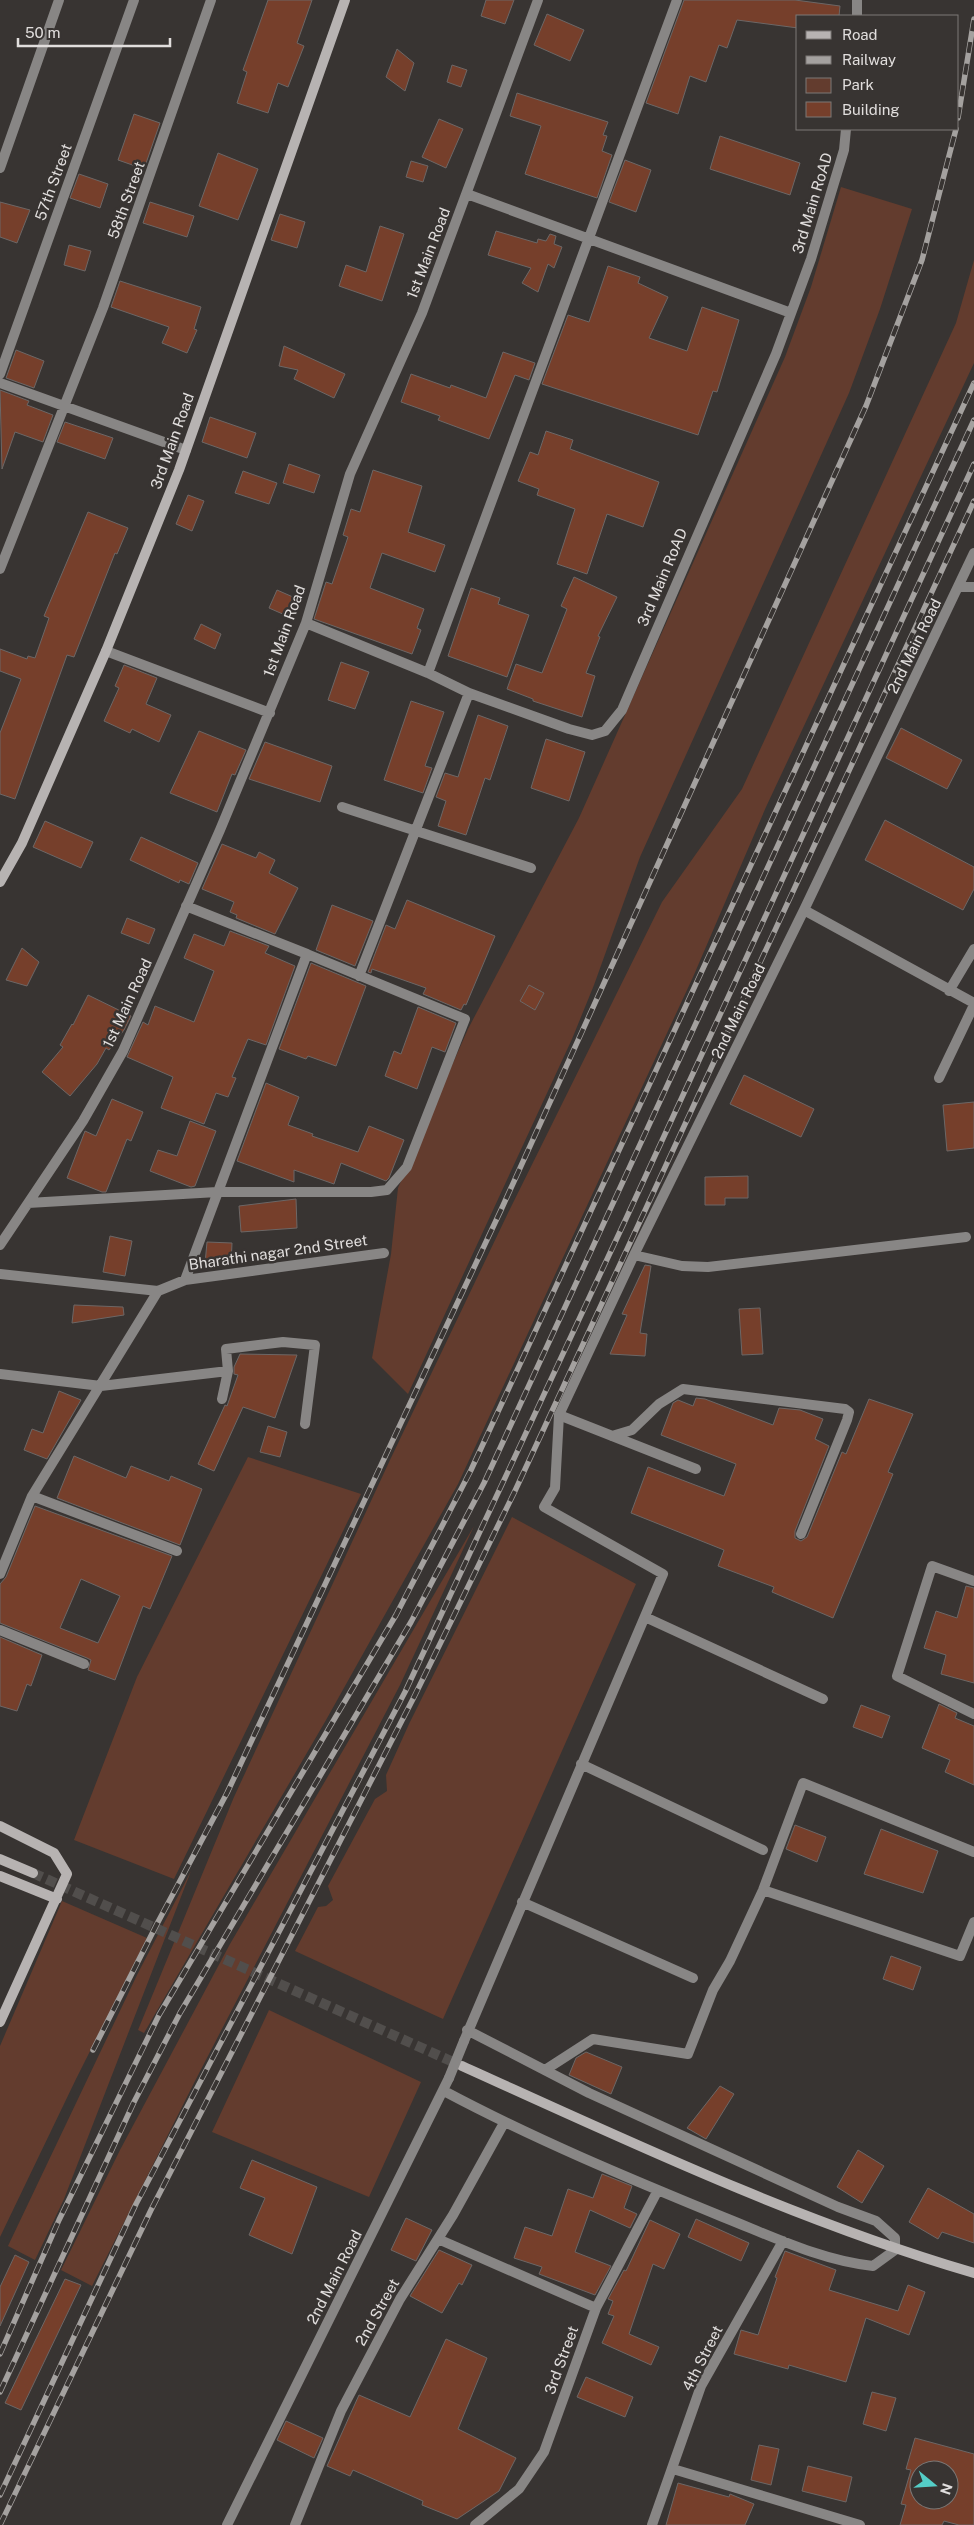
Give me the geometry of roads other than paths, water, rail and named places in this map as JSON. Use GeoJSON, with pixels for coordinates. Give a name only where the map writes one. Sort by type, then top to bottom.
{"type":"FeatureCollection","features":[{"type":"Feature","properties":{"kind":"street"},"geometry":{"type":"LineString","coordinates":[[0,168],[58,0]]}},
{"type":"Feature","properties":{"kind":"street","name":"57th Street"},"geometry":{"type":"LineString","coordinates":[[0,374],[134,0]]}},
{"type":"Feature","properties":{"kind":"street","name":"58th Street"},"geometry":{"type":"LineString","coordinates":[[0,569],[103,308],[211,0]]}},
{"type":"Feature","properties":{"kind":"street","name":"3rd Main Road"},"geometry":{"type":"LineString","coordinates":[[0,882],[22,843],[106,650],[186,450],[345,0]]}},
{"type":"Feature","properties":{"kind":"street","name":"1st Main Road"},"geometry":{"type":"LineString","coordinates":[[0,1245],[83,1121],[123,1051],[270,713],[306,623],[350,474],[422,313],[538,0]]}},
{"type":"Feature","properties":{"kind":"street"},"geometry":{"type":"LineString","coordinates":[[428,673],[676,0]]}},
{"type":"Feature","properties":{"kind":"street"},"geometry":{"type":"LineString","coordinates":[[857,0],[857,15]]}},
{"type":"Feature","properties":{"kind":"street","name":"3rd Main RoAD"},"geometry":{"type":"LineString","coordinates":[[306,623],[428,673],[469,693],[592,735],[605,731],[622,710],[776,354],[811,260],[844,150],[846,130]]}},
{"type":"Feature","properties":{"kind":"street"},"geometry":{"type":"LineString","coordinates":[[467,194],[791,313]]}},
{"type":"Feature","properties":{"kind":"street"},"geometry":{"type":"LineString","coordinates":[[0,383],[186,450]]}},
{"type":"Feature","properties":{"kind":"street","name":"2nd Main Road"},"geometry":{"type":"LineString","coordinates":[[227,2525],[444,2091],[522,1902],[663,1574],[544,1507],[555,1488],[559,1415],[634,1255],[804,910],[974,553]]}},
{"type":"Feature","properties":{"kind":"street"},"geometry":{"type":"LineString","coordinates":[[959,587],[974,587]]}},
{"type":"Feature","properties":{"kind":"street"},"geometry":{"type":"LineString","coordinates":[[106,650],[270,713]]}},
{"type":"Feature","properties":{"kind":"street"},"geometry":{"type":"LineString","coordinates":[[359,976],[417,832],[469,693]]}},
{"type":"Feature","properties":{"kind":"street"},"geometry":{"type":"LineString","coordinates":[[342,807],[531,868]]}},
{"type":"Feature","properties":{"kind":"street"},"geometry":{"type":"LineString","coordinates":[[28,1203],[217,1192],[371,1192],[387,1190],[407,1167],[465,1019],[186,906]]}},
{"type":"Feature","properties":{"kind":"street"},"geometry":{"type":"LineString","coordinates":[[804,910],[974,1004],[939,1078]]}},
{"type":"Feature","properties":{"kind":"street"},"geometry":{"type":"LineString","coordinates":[[950,991],[974,949]]}},
{"type":"Feature","properties":{"kind":"street"},"geometry":{"type":"LineString","coordinates":[[185,1280],[307,954]]}},
{"type":"Feature","properties":{"kind":"street"},"geometry":{"type":"LineString","coordinates":[[634,1255],[682,1266],[708,1266],[966,1237]]}},
{"type":"Feature","properties":{"kind":"street","name":"Bharathi nagar 2nd Street"},"geometry":{"type":"LineString","coordinates":[[0,1274],[158,1291],[185,1280],[384,1253]]}},
{"type":"Feature","properties":{"kind":"street"},"geometry":{"type":"LineString","coordinates":[[0,1574],[32,1496],[158,1291]]}},
{"type":"Feature","properties":{"kind":"street"},"geometry":{"type":"LineString","coordinates":[[222,1399],[228,1372],[226,1349],[283,1342],[315,1345],[305,1424]]}},
{"type":"Feature","properties":{"kind":"street"},"geometry":{"type":"LineString","coordinates":[[0,1374],[101,1386],[228,1372]]}},
{"type":"Feature","properties":{"kind":"street"},"geometry":{"type":"LineString","coordinates":[[612,1436],[632,1430],[659,1404],[683,1389],[844,1409],[849,1412],[847,1420],[801,1534]]}},
{"type":"Feature","properties":{"kind":"street"},"geometry":{"type":"LineString","coordinates":[[559,1415],[696,1469]]}},
{"type":"Feature","properties":{"kind":"street"},"geometry":{"type":"LineString","coordinates":[[32,1496],[177,1551]]}},
{"type":"Feature","properties":{"kind":"street"},"geometry":{"type":"LineString","coordinates":[[974,1581],[932,1566],[897,1676],[974,1714]]}},
{"type":"Feature","properties":{"kind":"street"},"geometry":{"type":"LineString","coordinates":[[645,1618],[823,1698]]}},
{"type":"Feature","properties":{"kind":"street"},"geometry":{"type":"LineString","coordinates":[[0,1630],[84,1664]]}},
{"type":"Feature","properties":{"kind":"street"},"geometry":{"type":"LineString","coordinates":[[582,1764],[763,1850]]}},
{"type":"Feature","properties":{"kind":"street"},"geometry":{"type":"LineString","coordinates":[[545,2070],[593,2039],[688,2054],[713,1990],[730,1961],[763,1890],[803,1783],[974,1852]]}},
{"type":"Feature","properties":{"kind":"street"},"geometry":{"type":"LineString","coordinates":[[0,1826],[54,1853],[67,1874],[0,2022]]}},
{"type":"Feature","properties":{"kind":"street"},"geometry":{"type":"LineString","coordinates":[[0,1859],[33,1873]]}},
{"type":"Feature","properties":{"kind":"street"},"geometry":{"type":"LineString","coordinates":[[0,1876],[57,1899]]}},
{"type":"Feature","properties":{"kind":"street"},"geometry":{"type":"LineString","coordinates":[[763,1890],[960,1956],[974,1922]]}},
{"type":"Feature","properties":{"kind":"street"},"geometry":{"type":"LineString","coordinates":[[522,1902],[693,1978]]}},
{"type":"Feature","properties":{"kind":"street"},"geometry":{"type":"LineString","coordinates":[[468,2030],[589,2093],[838,2207],[876,2220],[895,2238],[895,2250]]}},
{"type":"Feature","properties":{"kind":"street"},"geometry":{"type":"LineString","coordinates":[[462,2066],[766,2201],[895,2250],[974,2273]]}},
{"type":"Feature","properties":{"kind":"street"},"geometry":{"type":"LineString","coordinates":[[444,2091],[504,2123],[658,2190],[783,2241],[851,2264],[866,2266],[873,2266],[895,2250]]}},
{"type":"Feature","properties":{"kind":"street","name":"2nd Street"},"geometry":{"type":"LineString","coordinates":[[295,2525],[341,2412],[400,2299],[438,2239],[504,2123]]}},
{"type":"Feature","properties":{"kind":"street","name":"3rd Street"},"geometry":{"type":"LineString","coordinates":[[475,2525],[519,2489],[544,2452],[596,2308],[658,2190]]}},
{"type":"Feature","properties":{"kind":"street"},"geometry":{"type":"LineString","coordinates":[[438,2239],[596,2308]]}},
{"type":"Feature","properties":{"kind":"street","name":"4th Street"},"geometry":{"type":"LineString","coordinates":[[652,2525],[701,2386],[783,2241]]}},
{"type":"Feature","properties":{"kind":"street"},"geometry":{"type":"LineString","coordinates":[[673,2469],[860,2525]]}},
{"type":"Feature","properties":{"kind":"tunnel"},"geometry":{"type":"LineString","coordinates":[[33,1873],[462,2066]]}},
{"type":"Feature","properties":{"kind":"railway"},"geometry":{"type":"LineString","coordinates":[[959,112],[974,19]]}},
{"type":"Feature","properties":{"kind":"railway"},"geometry":{"type":"LineString","coordinates":[[93,2050],[158,1922],[227,1793],[501,1210],[866,406],[922,260],[956,130]]}},
{"type":"Feature","properties":{"kind":"railway"},"geometry":{"type":"LineString","coordinates":[[0,2354],[59,2220],[159,2015],[396,1615],[471,1470],[974,383]]}},
{"type":"Feature","properties":{"kind":"railway"},"geometry":{"type":"LineString","coordinates":[[0,2392],[134,2102],[180,2013],[411,1622],[484,1483],[974,420]]}},
{"type":"Feature","properties":{"kind":"railway"},"geometry":{"type":"LineString","coordinates":[[0,2495],[136,2204],[405,1692],[624,1223],[974,464]]}},
{"type":"Feature","properties":{"kind":"railway"},"geometry":{"type":"LineString","coordinates":[[0,2525],[151,2210],[414,1697],[514,1493],[974,501]]}}]}
